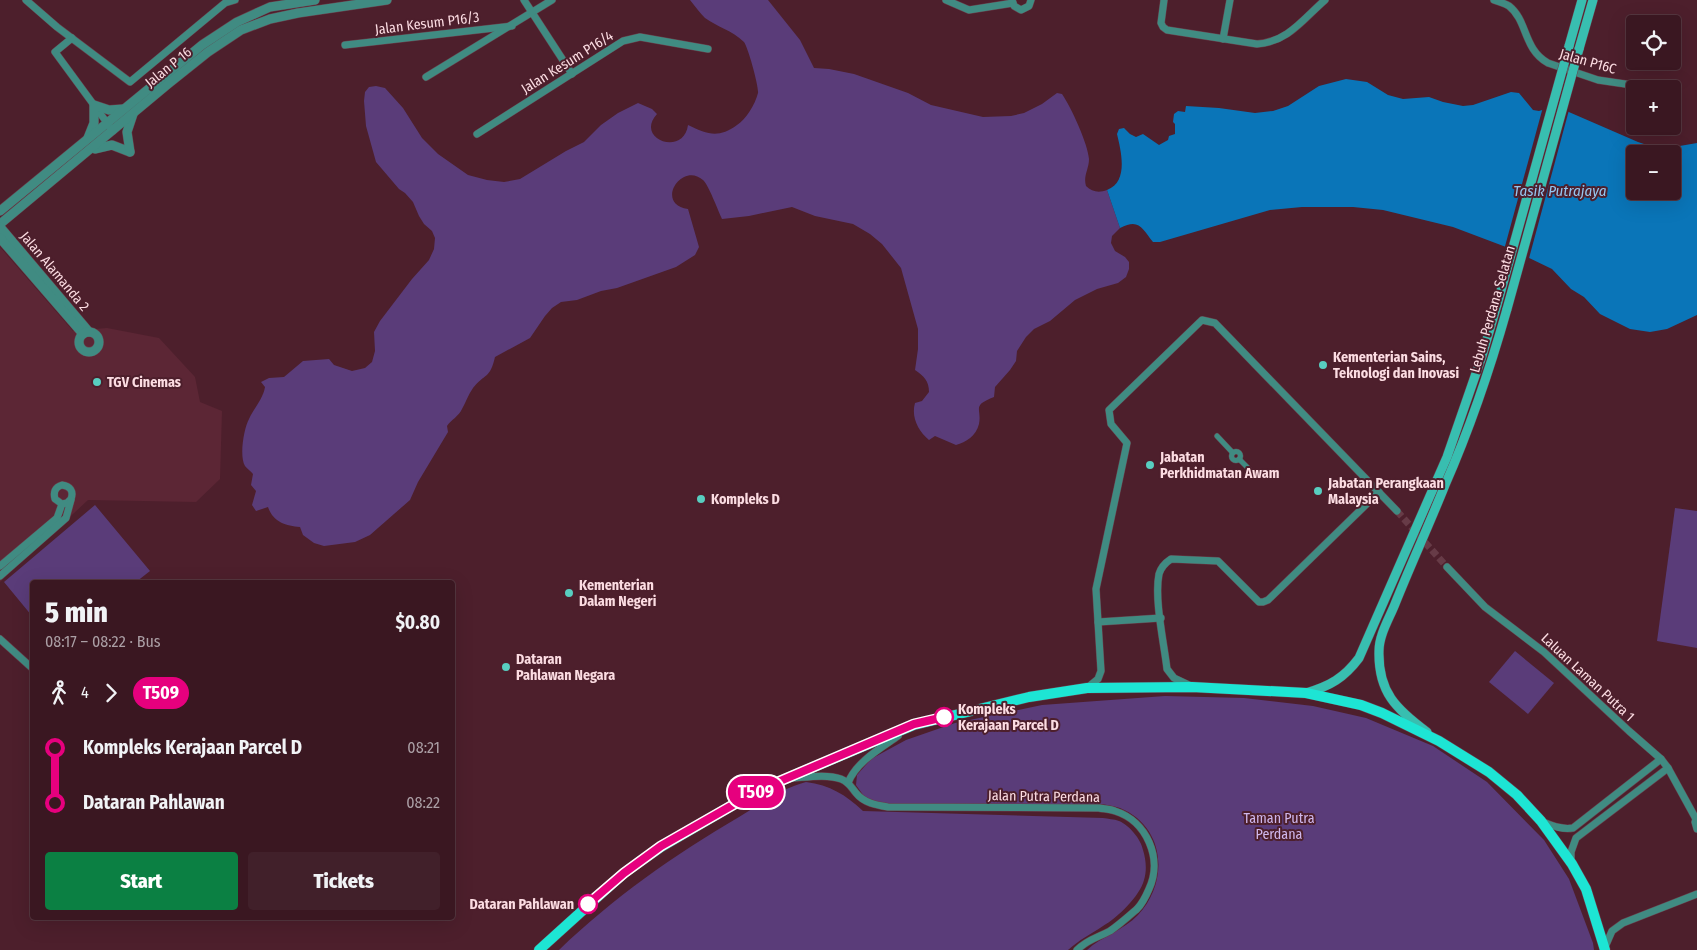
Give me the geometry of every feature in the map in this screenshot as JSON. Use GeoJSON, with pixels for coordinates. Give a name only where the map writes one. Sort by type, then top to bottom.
{"type":"FeatureCollection","features":[{"type":"Feature","properties":{"kind":"main road","name":"Lebuh Perdana Selatan"},"geometry":{"type":"LineString","coordinates":[[1306,693],[1344,676],[1359,658],[1447,456],[1482,356],[1582,0]]}},
{"type":"Feature","properties":{"kind":"main road","name":"Lebuh Perdana Selatan"},"geometry":{"type":"LineString","coordinates":[[1439,740],[1403,713],[1392,700],[1382,679],[1379,650],[1386,627],[1481,395],[1507,309],[1593,0]]}},
{"type":"Feature","properties":{"kind":"main road"},"geometry":{"type":"LineString","coordinates":[[539,950],[624,873],[661,846],[759,790],[914,724],[1028,697],[1087,688],[1192,686],[1306,693],[1361,705],[1439,740],[1490,772],[1517,795],[1541,821],[1572,864],[1586,888],[1605,948]]}},
{"type":"Feature","properties":{"kind":"street"},"geometry":{"type":"LineString","coordinates":[[26,0],[130,82],[225,3],[235,0]]}},
{"type":"Feature","properties":{"kind":"street"},"geometry":{"type":"LineString","coordinates":[[274,6],[282,0]]}},
{"type":"Feature","properties":{"kind":"street","name":"Jalan P 16"},"geometry":{"type":"LineString","coordinates":[[1,210],[202,45],[237,22],[274,6],[296,1],[315,0]]}},
{"type":"Feature","properties":{"kind":"street","name":"Jalan P 16"},"geometry":{"type":"LineString","coordinates":[[0,226],[58,174],[89,151],[208,52],[240,30],[270,19],[387,0]]}},
{"type":"Feature","properties":{"kind":"street"},"geometry":{"type":"LineString","coordinates":[[524,0],[572,74]]}},
{"type":"Feature","properties":{"kind":"street","name":"Jalan Kesum P16/3"},"geometry":{"type":"LineString","coordinates":[[426,77],[552,0]]}},
{"type":"Feature","properties":{"kind":"street"},"geometry":{"type":"LineString","coordinates":[[946,0],[969,10],[1012,2],[1016,8],[1024,9],[1029,6],[1031,0]]}},
{"type":"Feature","properties":{"kind":"street"},"geometry":{"type":"LineString","coordinates":[[1164,0],[1161,23],[1163,28],[1167,30],[1257,44],[1277,41],[1286,36],[1325,0]]}},
{"type":"Feature","properties":{"kind":"street"},"geometry":{"type":"LineString","coordinates":[[1223,39],[1230,0]]}},
{"type":"Feature","properties":{"kind":"street","name":"Jalan P16C"},"geometry":{"type":"LineString","coordinates":[[1494,0],[1512,9],[1532,50],[1548,63],[1598,80],[1626,84]]}},
{"type":"Feature","properties":{"kind":"street"},"geometry":{"type":"LineString","coordinates":[[296,1],[300,13]]}},
{"type":"Feature","properties":{"kind":"street","name":"Jalan Kesum P16/3"},"geometry":{"type":"LineString","coordinates":[[345,46],[512,26]]}},
{"type":"Feature","properties":{"kind":"street","name":"Jalan Kesum P16/4"},"geometry":{"type":"LineString","coordinates":[[477,134],[623,41],[640,37],[708,49]]}},
{"type":"Feature","properties":{"kind":"street"},"geometry":{"type":"LineString","coordinates":[[72,38],[55,52],[113,131]]}},
{"type":"Feature","properties":{"kind":"street"},"geometry":{"type":"LineString","coordinates":[[94,105],[109,110],[124,108]]}},
{"type":"Feature","properties":{"kind":"street"},"geometry":{"type":"LineString","coordinates":[[86,140],[94,123],[94,105]]}},
{"type":"Feature","properties":{"kind":"street"},"geometry":{"type":"LineString","coordinates":[[89,151],[100,146],[112,145],[130,152],[126,132],[133,114]]}},
{"type":"Feature","properties":{"kind":"street"},"geometry":{"type":"LineString","coordinates":[[4,237],[11,215]]}},
{"type":"Feature","properties":{"kind":"street","name":"Jalan Alamanda 2"},"geometry":{"type":"LineString","coordinates":[[0,226],[4,237],[86,333]]}},
{"type":"Feature","properties":{"kind":"street"},"geometry":{"type":"LineString","coordinates":[[1087,688],[1098,679],[1101,671],[1096,589],[1127,443],[1111,424],[1108,410],[1202,320],[1215,323],[1397,511]]}},
{"type":"Feature","properties":{"kind":"street"},"geometry":{"type":"LineString","coordinates":[[1217,436],[1233,452],[1231,457],[1237,461],[1239,459],[1256,476]]}},
{"type":"Feature","properties":{"kind":"street"},"geometry":{"type":"LineString","coordinates":[[0,576],[66,518],[71,499],[72,491],[70,487],[58,486],[54,494],[58,502],[62,504],[68,503],[71,499]]}},
{"type":"Feature","properties":{"kind":"street"},"geometry":{"type":"LineString","coordinates":[[1192,686],[1174,678],[1168,669],[1158,601],[1159,574],[1164,565],[1170,559],[1218,561],[1259,602],[1263,602],[1268,600],[1379,492]]}},
{"type":"Feature","properties":{"kind":"street"},"geometry":{"type":"LineString","coordinates":[[0,566],[57,518],[62,504]]}},
{"type":"Feature","properties":{"kind":"street","name":"Laluan Laman Putra 1"},"geometry":{"type":"LineString","coordinates":[[1447,568],[1485,606],[1544,652],[1661,759],[1696,818]]}},
{"type":"Feature","properties":{"kind":"street"},"geometry":{"type":"LineString","coordinates":[[1098,622],[1161,618]]}},
{"type":"Feature","properties":{"kind":"street"},"geometry":{"type":"LineString","coordinates":[[0,639],[30,666]]}},
{"type":"Feature","properties":{"kind":"street"},"geometry":{"type":"LineString","coordinates":[[786,779],[832,777],[848,783],[851,776],[868,758],[914,724]]}},
{"type":"Feature","properties":{"kind":"street"},"geometry":{"type":"LineString","coordinates":[[1541,821],[1554,827],[1573,828],[1661,759]]}},
{"type":"Feature","properties":{"kind":"street"},"geometry":{"type":"LineString","coordinates":[[1572,864],[1571,852],[1576,838],[1668,768]]}},
{"type":"Feature","properties":{"kind":"street","name":"Jalan Putra Perdana"},"geometry":{"type":"LineString","coordinates":[[848,783],[857,794],[868,802],[888,807],[1099,808],[1115,811],[1129,818],[1147,836],[1152,847],[1154,871],[1152,882],[1138,908],[1110,931],[1085,942],[1076,950]]}},
{"type":"Feature","properties":{"kind":"street"},"geometry":{"type":"LineString","coordinates":[[1696,818],[1697,829]]}},
{"type":"Feature","properties":{"kind":"street"},"geometry":{"type":"LineString","coordinates":[[1605,948],[1612,932],[1623,923],[1697,894]]}},
{"type":"Feature","properties":{"kind":"shaded area"},"geometry":{"type":"Polygon","coordinates":[[[0,247],[73,331],[107,328],[159,338],[195,377],[200,402],[222,411],[220,479],[196,502],[88,500],[0,582],[0,247]]]}},
{"type":"Feature","properties":{"kind":"green space"},"geometry":{"type":"Polygon","coordinates":[[[690,0],[768,0],[800,40],[814,68],[854,74],[908,93],[931,105],[983,117],[1011,116],[1024,113],[1042,104],[1057,93],[1062,94],[1086,144],[1089,159],[1085,179],[1086,186],[1096,191],[1107,190],[1120,228],[1112,236],[1111,243],[1115,251],[1129,262],[1126,277],[1118,283],[1097,289],[1075,300],[1050,321],[1034,329],[1026,337],[1017,351],[1016,361],[995,387],[994,397],[980,405],[979,424],[976,432],[970,438],[956,445],[935,436],[929,440],[919,428],[914,413],[915,403],[922,401],[929,392],[925,379],[915,370],[918,329],[901,268],[882,244],[853,224],[815,216],[792,207],[749,216],[722,219],[705,182],[695,176],[687,176],[680,180],[672,193],[673,200],[678,206],[688,209],[699,247],[695,255],[676,267],[617,288],[601,291],[577,300],[561,302],[545,316],[530,338],[495,357],[489,373],[473,388],[461,411],[447,426],[448,432],[418,482],[410,500],[370,535],[355,542],[324,546],[314,543],[303,535],[300,527],[290,526],[277,520],[268,507],[256,511],[252,505],[256,491],[251,485],[253,474],[245,466],[242,449],[247,423],[264,391],[265,387],[261,382],[269,378],[284,377],[303,361],[329,359],[334,365],[352,371],[365,368],[372,362],[375,351],[374,332],[380,321],[429,260],[434,249],[435,238],[432,231],[424,224],[413,202],[376,162],[366,126],[364,101],[365,92],[369,87],[385,88],[403,108],[422,138],[438,154],[468,175],[487,180],[504,182],[520,179],[584,142],[601,125],[618,113],[638,103],[652,109],[657,114],[652,123],[652,131],[662,141],[678,140],[685,135],[688,125],[707,133],[718,134],[730,129],[747,115],[757,98],[758,89],[744,42],[735,34],[705,18],[690,0]]]}},
{"type":"Feature","properties":{"kind":"green space"},"geometry":{"type":"Polygon","coordinates":[[[95,505],[150,571],[139,580],[30,580],[30,614],[4,582],[95,505]]]}},
{"type":"Feature","properties":{"kind":"green space"},"geometry":{"type":"Polygon","coordinates":[[[1675,508],[1697,511],[1697,648],[1657,641],[1675,508]]]}},
{"type":"Feature","properties":{"kind":"green space"},"geometry":{"type":"Polygon","coordinates":[[[1515,651],[1554,683],[1528,714],[1489,682],[1515,651]]]}},
{"type":"Feature","properties":{"kind":"green space","name":"Taman Putra Perdana"},"geometry":{"type":"Polygon","coordinates":[[[1165,696],[1244,698],[1313,706],[1366,718],[1433,746],[1487,782],[1544,840],[1569,879],[1594,950],[1087,950],[1138,915],[1148,902],[1155,887],[1158,872],[1158,856],[1154,842],[1147,828],[1135,817],[1120,808],[1101,804],[887,805],[866,799],[856,785],[857,775],[871,759],[906,740],[955,723],[1042,705],[1165,696]]]}},
{"type":"Feature","properties":{"kind":"green space"},"geometry":{"type":"Polygon","coordinates":[[[806,782],[815,783],[837,792],[863,811],[1103,818],[1117,820],[1130,829],[1142,846],[1146,865],[1144,880],[1138,893],[1121,912],[1068,950],[559,950],[623,895],[668,862],[772,797],[788,788],[806,782]]]}},
{"type":"Feature","properties":{"kind":"water","name":"Tasik Putrajaya"},"geometry":{"type":"Polygon","coordinates":[[[1346,79],[1367,82],[1388,95],[1403,99],[1429,97],[1463,106],[1473,105],[1511,92],[1519,93],[1533,110],[1539,111],[1555,106],[1647,145],[1626,145],[1626,200],[1681,200],[1681,146],[1697,143],[1697,315],[1667,329],[1650,332],[1630,329],[1600,314],[1584,297],[1571,289],[1552,269],[1506,247],[1453,227],[1383,210],[1353,207],[1302,207],[1270,210],[1160,242],[1153,242],[1140,226],[1132,224],[1120,228],[1107,190],[1114,186],[1121,173],[1122,165],[1117,134],[1119,129],[1124,128],[1136,137],[1143,134],[1159,145],[1168,140],[1169,136],[1175,134],[1174,114],[1178,111],[1185,112],[1186,106],[1255,113],[1273,111],[1288,106],[1319,86],[1346,79]]]}},
{"type":"Feature","properties":{"kind":"pier"},"geometry":{"type":"Polygon","coordinates":[[[1555,103],[1569,110],[1528,262],[1504,250],[1543,107],[1555,103]]]}},
{"type":"Feature","properties":{"kind":"tunnel"},"geometry":{"type":"LineString","coordinates":[[1397,511],[1447,567]]}},
{"type":"Feature","properties":{"kind":"bus line","name":"T509"},"geometry":{"type":"LineString","coordinates":[[588,904],[624,873],[661,846],[759,790],[914,724],[944,717]]}},
{"type":"Feature","properties":{"kind":"place","name":"Kementerian Sains, Teknologi dan Inovasi"},"geometry":{"type":"Point","coordinates":[1323,365]}},
{"type":"Feature","properties":{"kind":"place","name":"TGV Cinemas"},"geometry":{"type":"Point","coordinates":[97,382]}},
{"type":"Feature","properties":{"kind":"place","name":"Jabatan Perkhidmatan Awam"},"geometry":{"type":"Point","coordinates":[1150,465]}},
{"type":"Feature","properties":{"kind":"place","name":"Jabatan Perangkaan Malaysia"},"geometry":{"type":"Point","coordinates":[1318,491]}},
{"type":"Feature","properties":{"kind":"place","name":"Kompleks D"},"geometry":{"type":"Point","coordinates":[701,499]}},
{"type":"Feature","properties":{"kind":"place","name":"Kementerian Dalam Negeri"},"geometry":{"type":"Point","coordinates":[569,593]}},
{"type":"Feature","properties":{"kind":"place","name":"Dataran Pahlawan Negara"},"geometry":{"type":"Point","coordinates":[506,667]}},
{"type":"Feature","properties":{"kind":"place","name":"Kompleks Kerajaan Parcel D"},"geometry":{"type":"Point","coordinates":[944,717]}},
{"type":"Feature","properties":{"kind":"place","name":"Dataran Pahlawan"},"geometry":{"type":"Point","coordinates":[588,904]}}]}
